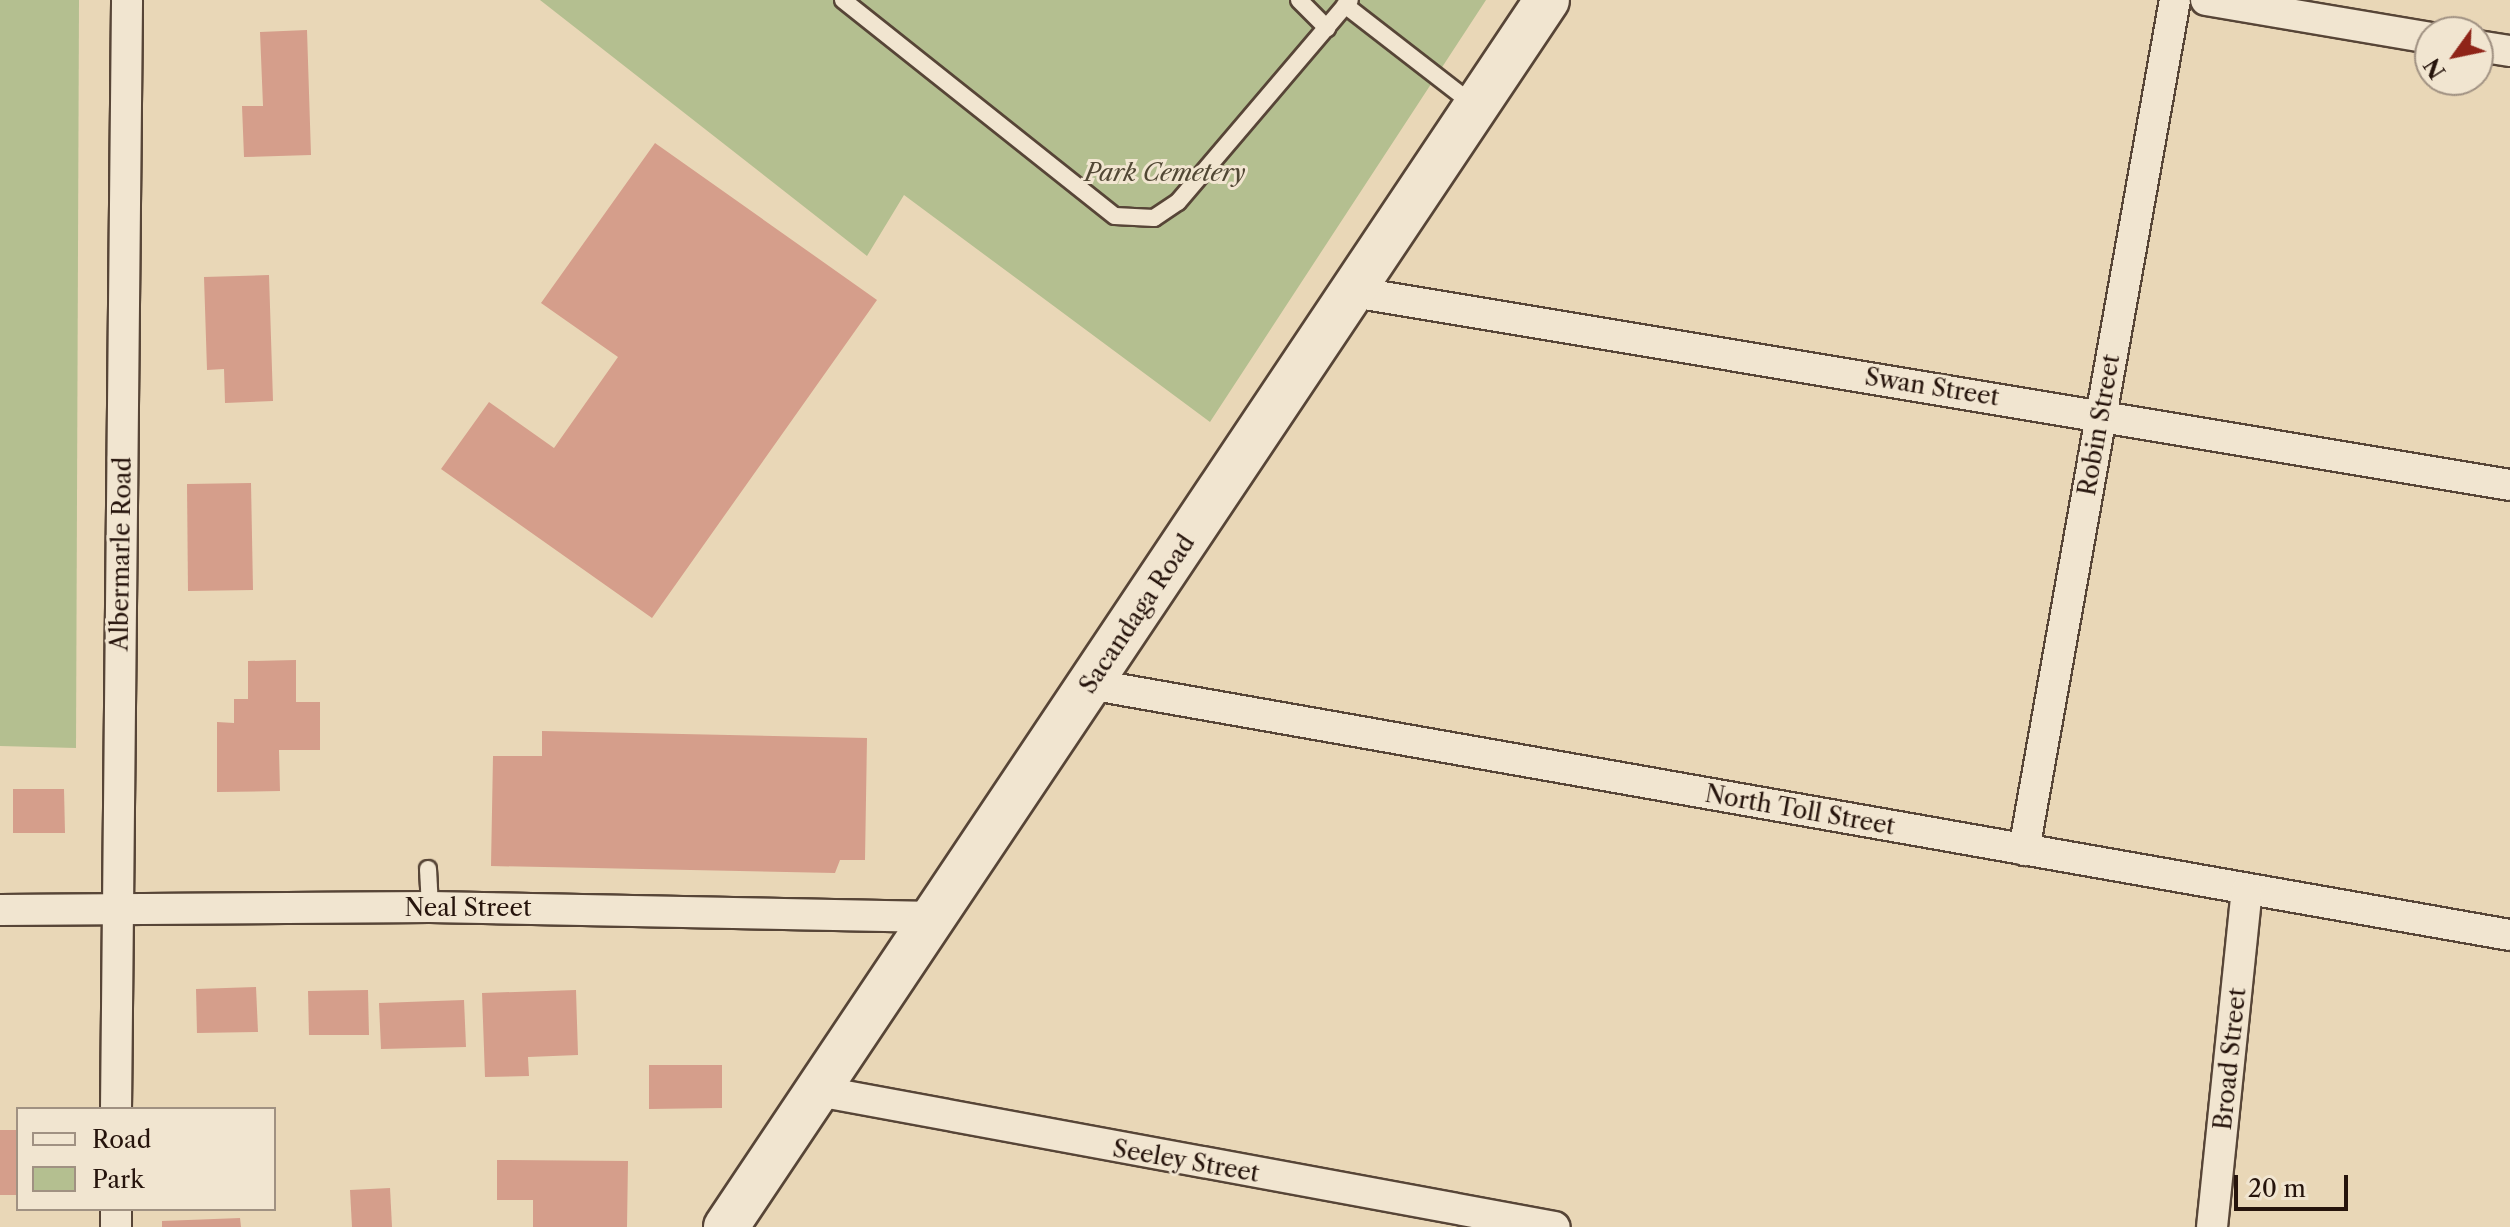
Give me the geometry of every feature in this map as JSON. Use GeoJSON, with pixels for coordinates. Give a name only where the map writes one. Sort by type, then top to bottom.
{"type":"FeatureCollection","features":[{"type":"Feature","properties":{"kind":"main road","name":"Sacandaga Road"},"geometry":{"type":"LineString","coordinates":[[726,1227],[1547,0]]}},
{"type":"Feature","properties":{"kind":"street","name":"Albermarle Road"},"geometry":{"type":"LineString","coordinates":[[116,1107],[127,0]]}},
{"type":"Feature","properties":{"kind":"street","name":"Robin Street"},"geometry":{"type":"LineString","coordinates":[[2024,850],[2175,0]]}},
{"type":"Feature","properties":{"kind":"street"},"geometry":{"type":"LineString","coordinates":[[2206,0],[2414,35]]}},
{"type":"Feature","properties":{"kind":"street","name":"Swan Street"},"geometry":{"type":"LineString","coordinates":[[1353,292],[2510,485]]}},
{"type":"Feature","properties":{"kind":"street","name":"North Toll Street"},"geometry":{"type":"LineString","coordinates":[[1089,684],[2247,891],[2510,935]]}},
{"type":"Feature","properties":{"kind":"street","name":"Broad Street"},"geometry":{"type":"LineString","coordinates":[[2212,1227],[2247,891]]}},
{"type":"Feature","properties":{"kind":"street","name":"Neal Street"},"geometry":{"type":"LineString","coordinates":[[0,910],[430,907],[935,917]]}},
{"type":"Feature","properties":{"kind":"street","name":"Seeley Street"},"geometry":{"type":"LineString","coordinates":[[818,1091],[1555,1227]]}},
{"type":"Feature","properties":{"kind":"lane"},"geometry":{"type":"LineString","coordinates":[[843,0],[1115,216],[1154,218],[1178,202],[1348,3],[1476,107]]}},
{"type":"Feature","properties":{"kind":"lane"},"geometry":{"type":"LineString","coordinates":[[1299,0],[1327,28]]}},
{"type":"Feature","properties":{"kind":"lane"},"geometry":{"type":"LineString","coordinates":[[428,869],[430,907]]}},
{"type":"Feature","properties":{"kind":"green space"},"geometry":{"type":"Polygon","coordinates":[[[0,0],[79,0],[76,748],[0,746],[0,0]]]}},
{"type":"Feature","properties":{"kind":"green space","name":"Park Cemetery"},"geometry":{"type":"Polygon","coordinates":[[[540,0],[1486,0],[1210,422],[904,195],[867,256],[540,0]]]}},
{"type":"Feature","properties":{"kind":"building"},"geometry":{"type":"Polygon","coordinates":[[[307,30],[311,155],[244,157],[242,106],[263,106],[260,32],[307,30]]]}},
{"type":"Feature","properties":{"kind":"building"},"geometry":{"type":"Polygon","coordinates":[[[655,143],[877,300],[652,618],[441,469],[489,402],[554,448],[618,357],[541,303],[655,143]]]}},
{"type":"Feature","properties":{"kind":"building"},"geometry":{"type":"Polygon","coordinates":[[[269,275],[273,401],[225,403],[224,369],[207,370],[204,277],[269,275]]]}},
{"type":"Feature","properties":{"kind":"building"},"geometry":{"type":"Polygon","coordinates":[[[251,483],[253,590],[188,591],[187,484],[251,483]]]}},
{"type":"Feature","properties":{"kind":"building"},"geometry":{"type":"Polygon","coordinates":[[[296,660],[296,702],[320,702],[320,750],[279,750],[280,791],[217,792],[217,722],[234,723],[234,699],[248,699],[248,661],[296,660]]]}},
{"type":"Feature","properties":{"kind":"building"},"geometry":{"type":"Polygon","coordinates":[[[542,731],[867,738],[865,860],[840,860],[835,873],[491,866],[493,756],[542,756],[542,731]]]}},
{"type":"Feature","properties":{"kind":"building"},"geometry":{"type":"Polygon","coordinates":[[[13,789],[64,789],[65,833],[13,833],[13,789]]]}},
{"type":"Feature","properties":{"kind":"building"},"geometry":{"type":"Polygon","coordinates":[[[256,987],[258,1032],[197,1033],[196,989],[256,987]]]}},
{"type":"Feature","properties":{"kind":"building"},"geometry":{"type":"Polygon","coordinates":[[[368,990],[369,1035],[309,1035],[308,991],[368,990]]]}},
{"type":"Feature","properties":{"kind":"building"},"geometry":{"type":"Polygon","coordinates":[[[576,990],[578,1055],[528,1057],[529,1076],[485,1077],[482,993],[576,990]]]}},
{"type":"Feature","properties":{"kind":"building"},"geometry":{"type":"Polygon","coordinates":[[[464,1000],[466,1047],[381,1049],[379,1003],[464,1000]]]}},
{"type":"Feature","properties":{"kind":"building"},"geometry":{"type":"Polygon","coordinates":[[[649,1065],[722,1065],[722,1108],[649,1109],[649,1065]]]}},
{"type":"Feature","properties":{"kind":"building"},"geometry":{"type":"Polygon","coordinates":[[[0,1130],[16,1130],[16,1195],[0,1195],[0,1130]]]}},
{"type":"Feature","properties":{"kind":"building"},"geometry":{"type":"Polygon","coordinates":[[[497,1160],[628,1161],[627,1227],[533,1227],[533,1200],[497,1200],[497,1160]]]}},
{"type":"Feature","properties":{"kind":"building"},"geometry":{"type":"Polygon","coordinates":[[[390,1188],[392,1227],[352,1227],[350,1190],[390,1188]]]}},
{"type":"Feature","properties":{"kind":"building"},"geometry":{"type":"Polygon","coordinates":[[[240,1218],[241,1227],[162,1227],[162,1221],[240,1218]]]}}]}
